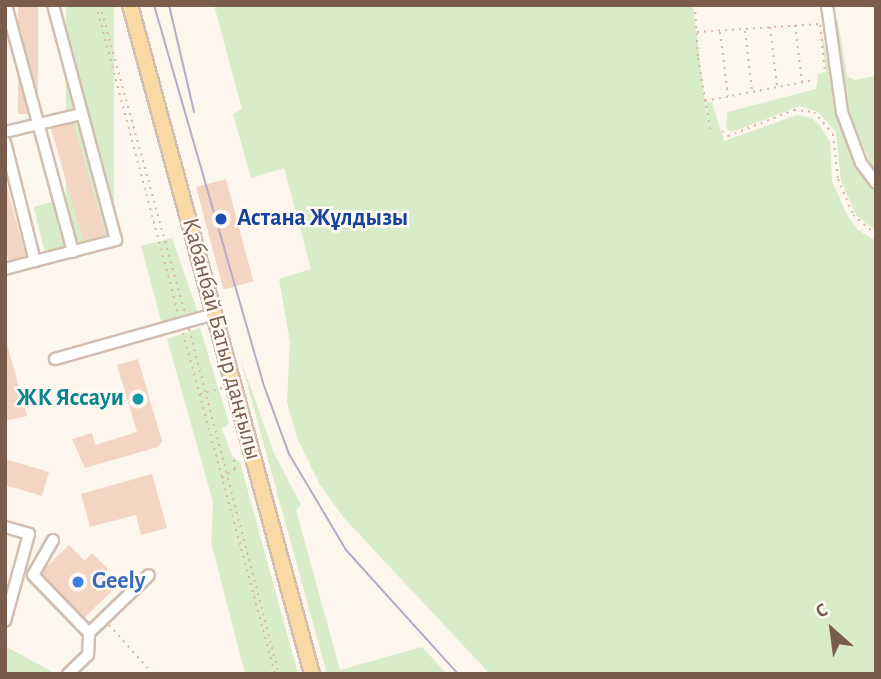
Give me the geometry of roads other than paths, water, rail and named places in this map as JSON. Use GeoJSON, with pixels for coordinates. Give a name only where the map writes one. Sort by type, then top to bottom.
{"type":"FeatureCollection","features":[{"type":"Feature","properties":{"kind":"main road","name":"Қабанбай Батыр даңғылы"},"geometry":{"type":"LineString","coordinates":[[130,5],[312,674]]}},
{"type":"Feature","properties":{"kind":"street"},"geometry":{"type":"LineString","coordinates":[[6,5],[74,252]]}},
{"type":"Feature","properties":{"kind":"street"},"geometry":{"type":"LineString","coordinates":[[5,269],[116,240],[53,5]]}},
{"type":"Feature","properties":{"kind":"street"},"geometry":{"type":"LineString","coordinates":[[822,6],[842,112],[862,163],[876,183]]}},
{"type":"Feature","properties":{"kind":"street"},"geometry":{"type":"LineString","coordinates":[[5,132],[81,114]]}},
{"type":"Feature","properties":{"kind":"street"},"geometry":{"type":"LineString","coordinates":[[5,142],[35,261]]}},
{"type":"Feature","properties":{"kind":"street"},"geometry":{"type":"LineString","coordinates":[[55,359],[214,314]]}},
{"type":"Feature","properties":{"kind":"street"},"geometry":{"type":"LineString","coordinates":[[5,527],[29,534],[5,621]]}},
{"type":"Feature","properties":{"kind":"street"},"geometry":{"type":"LineString","coordinates":[[53,540],[33,575],[89,634]]}},
{"type":"Feature","properties":{"kind":"street"},"geometry":{"type":"LineString","coordinates":[[5,573],[17,577]]}},
{"type":"Feature","properties":{"kind":"street"},"geometry":{"type":"LineString","coordinates":[[68,674],[88,656],[89,634],[149,575]]}},
{"type":"Feature","properties":{"kind":"tram line"},"geometry":{"type":"LineString","coordinates":[[154,5],[263,383],[289,454],[346,550],[458,674]]}},
{"type":"Feature","properties":{"kind":"tram line"},"geometry":{"type":"LineString","coordinates":[[169,5],[194,112]]}},
{"type":"Feature","properties":{"kind":"place","name":"Астана Жұлдызы"},"geometry":{"type":"Point","coordinates":[221,219]}},
{"type":"Feature","properties":{"kind":"place","name":"ЖК Яссауи"},"geometry":{"type":"Point","coordinates":[138,399]}},
{"type":"Feature","properties":{"kind":"place","name":"Geely"},"geometry":{"type":"Point","coordinates":[78,582]}}]}
